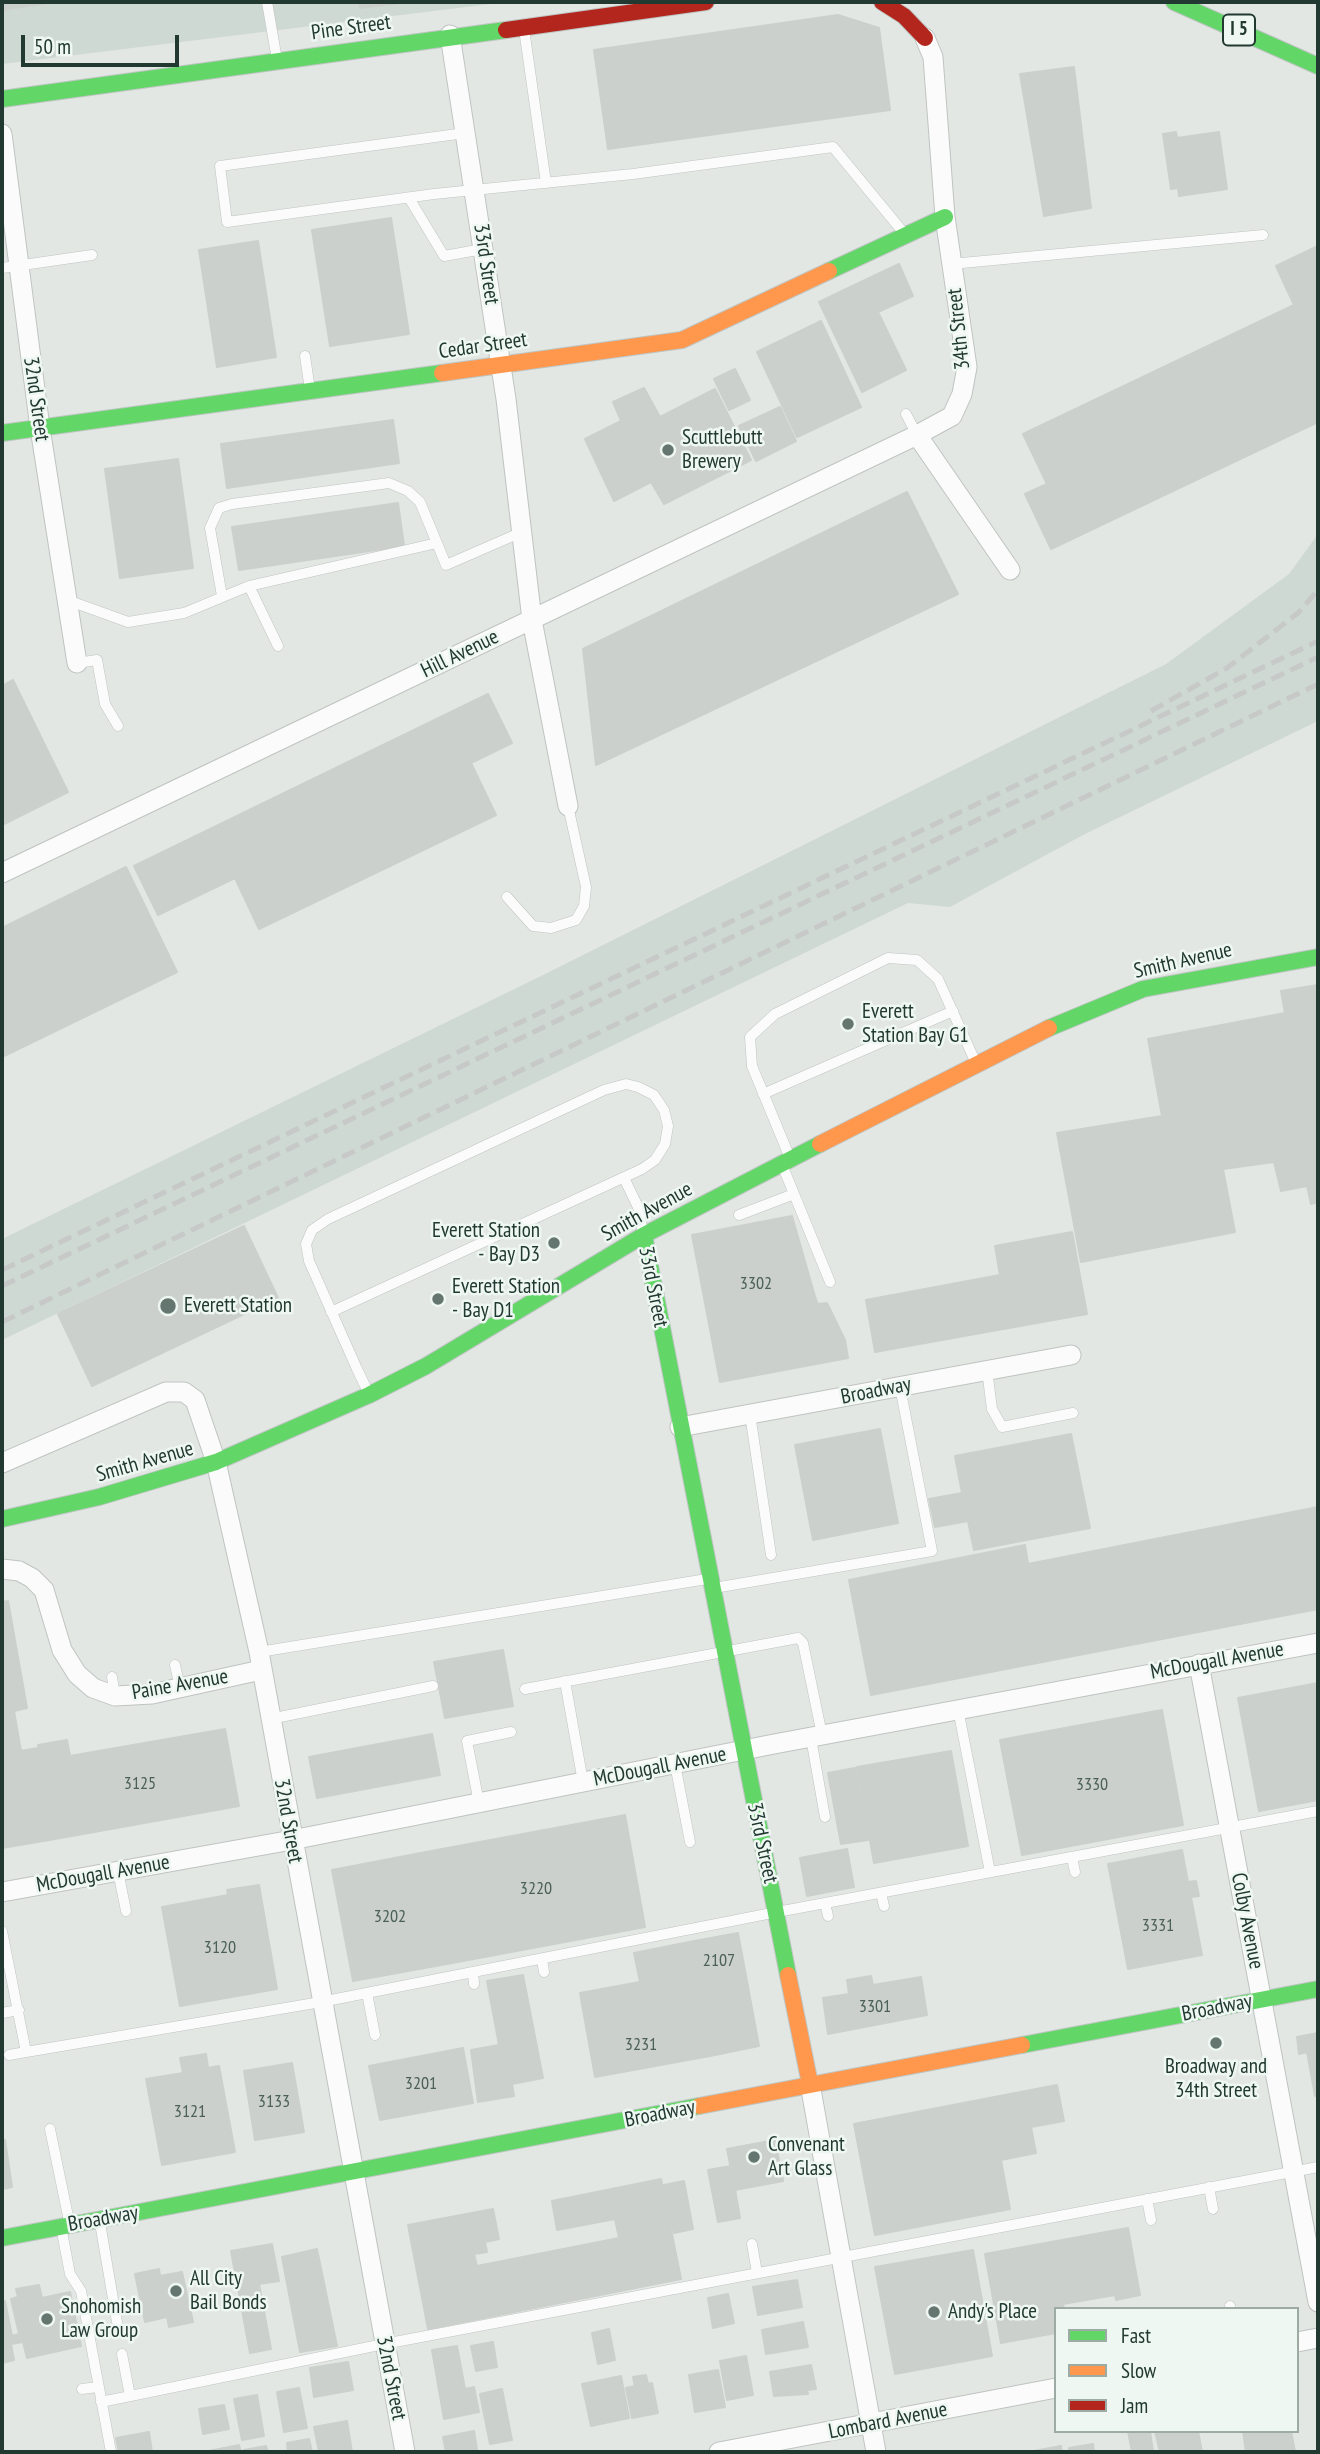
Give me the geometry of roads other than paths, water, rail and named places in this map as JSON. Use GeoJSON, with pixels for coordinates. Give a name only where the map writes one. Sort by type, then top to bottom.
{"type":"FeatureCollection","features":[{"type":"Feature","properties":{"kind":"main road","name":"Pine Street"},"geometry":{"type":"LineString","coordinates":[[2,99],[523,25],[590,13],[706,2]]}},
{"type":"Feature","properties":{"kind":"main road"},"geometry":{"type":"LineString","coordinates":[[882,2],[904,16],[925,38]]}},
{"type":"Feature","properties":{"kind":"main road","name":"I 5"},"geometry":{"type":"LineString","coordinates":[[1174,2],[1312,62]]}},
{"type":"Feature","properties":{"kind":"main road","name":"Cedar Street"},"geometry":{"type":"LineString","coordinates":[[2,433],[682,340],[945,217]]}},
{"type":"Feature","properties":{"kind":"main road","name":"Smith Avenue"},"geometry":{"type":"LineString","coordinates":[[2,1519],[99,1497],[216,1462],[369,1395],[438,1359],[644,1235],[1032,1035],[1143,989],[1318,957]]}},
{"type":"Feature","properties":{"kind":"main road","name":"33rd Street"},"geometry":{"type":"LineString","coordinates":[[644,1235],[742,1751],[810,2084]]}},
{"type":"Feature","properties":{"kind":"main road","name":"Broadway"},"geometry":{"type":"LineString","coordinates":[[2,2238],[1318,1989]]}},
{"type":"Feature","properties":{"kind":"street","name":"33rd Street"},"geometry":{"type":"LineString","coordinates":[[450,35],[501,364],[532,620],[568,806]]}},
{"type":"Feature","properties":{"kind":"street","name":"34th Street"},"geometry":{"type":"LineString","coordinates":[[917,435],[952,416],[962,394],[967,367],[945,217],[933,57],[925,38]]}},
{"type":"Feature","properties":{"kind":"street","name":"32nd Street"},"geometry":{"type":"LineString","coordinates":[[2,134],[10,267],[40,428],[77,663]]}},
{"type":"Feature","properties":{"kind":"street"},"geometry":{"type":"LineString","coordinates":[[917,435],[1010,570]]}},
{"type":"Feature","properties":{"kind":"street","name":"Hill Avenue"},"geometry":{"type":"LineString","coordinates":[[2,873],[917,435]]}},
{"type":"Feature","properties":{"kind":"street","name":"Broadway"},"geometry":{"type":"LineString","coordinates":[[680,1427],[1071,1355]]}},
{"type":"Feature","properties":{"kind":"street","name":"32nd Street"},"geometry":{"type":"LineString","coordinates":[[2,1463],[166,1392],[184,1392],[194,1400],[216,1462],[260,1661],[405,2452]]}},
{"type":"Feature","properties":{"kind":"street","name":"Paine Avenue"},"geometry":{"type":"LineString","coordinates":[[2,1569],[19,1571],[32,1578],[44,1590],[62,1650],[77,1674],[93,1688],[114,1687],[152,1694],[180,1688],[260,1661]]}},
{"type":"Feature","properties":{"kind":"street","name":"McDougall Avenue"},"geometry":{"type":"LineString","coordinates":[[2,1892],[292,1840],[958,1709],[1318,1643]]}},
{"type":"Feature","properties":{"kind":"street","name":"Colby Avenue"},"geometry":{"type":"LineString","coordinates":[[1199,1664],[1318,2302]]}},
{"type":"Feature","properties":{"kind":"street","name":"33rd Street"},"geometry":{"type":"LineString","coordinates":[[810,2084],[876,2452]]}},
{"type":"Feature","properties":{"kind":"street"},"geometry":{"type":"LineString","coordinates":[[1299,2342],[1318,2338]]}},
{"type":"Feature","properties":{"kind":"street","name":"Lombard Avenue"},"geometry":{"type":"LineString","coordinates":[[719,2452],[1054,2388]]}},
{"type":"Feature","properties":{"kind":"lane"},"geometry":{"type":"LineString","coordinates":[[267,2],[276,60]]}},
{"type":"Feature","properties":{"kind":"lane"},"geometry":{"type":"LineString","coordinates":[[523,25],[546,183]]}},
{"type":"Feature","properties":{"kind":"lane"},"geometry":{"type":"LineString","coordinates":[[465,133],[220,166],[227,222],[476,190],[633,174],[833,147],[906,236]]}},
{"type":"Feature","properties":{"kind":"lane"},"geometry":{"type":"LineString","coordinates":[[409,198],[444,256],[483,249]]}},
{"type":"Feature","properties":{"kind":"lane"},"geometry":{"type":"LineString","coordinates":[[951,264],[1264,235]]}},
{"type":"Feature","properties":{"kind":"lane"},"geometry":{"type":"LineString","coordinates":[[10,267],[92,255]]}},
{"type":"Feature","properties":{"kind":"lane"},"geometry":{"type":"LineString","coordinates":[[305,356],[310,390]]}},
{"type":"Feature","properties":{"kind":"lane"},"geometry":{"type":"LineString","coordinates":[[906,414],[917,435]]}},
{"type":"Feature","properties":{"kind":"lane"},"geometry":{"type":"LineString","coordinates":[[222,596],[210,527],[219,508],[232,504],[389,483],[408,491],[421,502],[446,565],[522,532]]}},
{"type":"Feature","properties":{"kind":"lane"},"geometry":{"type":"LineString","coordinates":[[67,600],[128,622],[184,613],[249,586],[437,543]]}},
{"type":"Feature","properties":{"kind":"lane"},"geometry":{"type":"LineString","coordinates":[[249,586],[278,646]]}},
{"type":"Feature","properties":{"kind":"lane"},"geometry":{"type":"LineString","coordinates":[[77,663],[97,660],[105,704],[118,726]]}},
{"type":"Feature","properties":{"kind":"lane"},"geometry":{"type":"LineString","coordinates":[[508,897],[533,926],[551,928],[576,920],[584,906],[586,887],[568,806]]}},
{"type":"Feature","properties":{"kind":"lane"},"geometry":{"type":"LineString","coordinates":[[830,1282],[794,1194],[786,1161],[752,1066],[750,1037],[775,1014],[888,958],[917,960],[938,979],[976,1064]]}},
{"type":"Feature","properties":{"kind":"lane"},"geometry":{"type":"LineString","coordinates":[[763,1094],[953,1011]]}},
{"type":"Feature","properties":{"kind":"lane"},"geometry":{"type":"LineString","coordinates":[[331,1312],[624,1178],[655,1160],[665,1144],[668,1126],[664,1110],[654,1096],[626,1084],[604,1090],[328,1219],[312,1230],[306,1244],[309,1261],[331,1312],[369,1395]]}},
{"type":"Feature","properties":{"kind":"lane"},"geometry":{"type":"LineString","coordinates":[[624,1178],[638,1207],[644,1235]]}},
{"type":"Feature","properties":{"kind":"lane"},"geometry":{"type":"LineString","coordinates":[[739,1215],[794,1194]]}},
{"type":"Feature","properties":{"kind":"lane"},"geometry":{"type":"LineString","coordinates":[[987,1370],[992,1409],[1002,1427],[1073,1413]]}},
{"type":"Feature","properties":{"kind":"lane"},"geometry":{"type":"LineString","coordinates":[[260,1661],[711,1583],[932,1551],[900,1387]]}},
{"type":"Feature","properties":{"kind":"lane"},"geometry":{"type":"LineString","coordinates":[[750,1415],[771,1555]]}},
{"type":"Feature","properties":{"kind":"lane"},"geometry":{"type":"LineString","coordinates":[[525,1689],[789,1638],[803,1643],[825,1817]]}},
{"type":"Feature","properties":{"kind":"lane"},"geometry":{"type":"LineString","coordinates":[[175,1665],[180,1688]]}},
{"type":"Feature","properties":{"kind":"lane"},"geometry":{"type":"LineString","coordinates":[[565,1681],[583,1782]]}},
{"type":"Feature","properties":{"kind":"lane"},"geometry":{"type":"LineString","coordinates":[[270,1719],[433,1686]]}},
{"type":"Feature","properties":{"kind":"lane"},"geometry":{"type":"LineString","coordinates":[[958,1709],[990,1872]]}},
{"type":"Feature","properties":{"kind":"lane"},"geometry":{"type":"LineString","coordinates":[[479,1803],[467,1741],[511,1732]]}},
{"type":"Feature","properties":{"kind":"lane"},"geometry":{"type":"LineString","coordinates":[[675,1764],[690,1842]]}},
{"type":"Feature","properties":{"kind":"lane"},"geometry":{"type":"LineString","coordinates":[[9,2055],[321,2002],[777,1912],[1318,1811]]}},
{"type":"Feature","properties":{"kind":"lane"},"geometry":{"type":"LineString","coordinates":[[1072,1857],[1075,1872]]}},
{"type":"Feature","properties":{"kind":"lane"},"geometry":{"type":"LineString","coordinates":[[118,1871],[126,1910]]}},
{"type":"Feature","properties":{"kind":"lane"},"geometry":{"type":"LineString","coordinates":[[881,1893],[884,1906]]}},
{"type":"Feature","properties":{"kind":"lane"},"geometry":{"type":"LineString","coordinates":[[825,1903],[828,1916]]}},
{"type":"Feature","properties":{"kind":"lane"},"geometry":{"type":"LineString","coordinates":[[2,1931],[26,2052]]}},
{"type":"Feature","properties":{"kind":"lane"},"geometry":{"type":"LineString","coordinates":[[542,1959],[544,1972]]}},
{"type":"Feature","properties":{"kind":"lane"},"geometry":{"type":"LineString","coordinates":[[473,1972],[474,1984]]}},
{"type":"Feature","properties":{"kind":"lane"},"geometry":{"type":"LineString","coordinates":[[367,1993],[374,2035]]}},
{"type":"Feature","properties":{"kind":"lane"},"geometry":{"type":"LineString","coordinates":[[2,2013],[19,2010]]}},
{"type":"Feature","properties":{"kind":"lane"},"geometry":{"type":"LineString","coordinates":[[50,2129],[66,2226],[70,2274],[81,2291],[111,2452]]}},
{"type":"Feature","properties":{"kind":"lane"},"geometry":{"type":"LineString","coordinates":[[101,2402],[384,2344],[544,2318],[757,2273],[1318,2167]]}},
{"type":"Feature","properties":{"kind":"lane"},"geometry":{"type":"LineString","coordinates":[[1209,2187],[1213,2209]]}},
{"type":"Feature","properties":{"kind":"lane"},"geometry":{"type":"LineString","coordinates":[[1147,2199],[1151,2220]]}},
{"type":"Feature","properties":{"kind":"lane"},"geometry":{"type":"LineString","coordinates":[[99,2220],[117,2322]]}},
{"type":"Feature","properties":{"kind":"lane"},"geometry":{"type":"LineString","coordinates":[[752,2244],[757,2273]]}},
{"type":"Feature","properties":{"kind":"lane"},"geometry":{"type":"LineString","coordinates":[[122,2354],[130,2396]]}},
{"type":"Feature","properties":{"kind":"lane"},"geometry":{"type":"LineString","coordinates":[[82,2389],[99,2387]]}},
{"type":"Feature","properties":{"kind":"railway"},"geometry":{"type":"LineString","coordinates":[[1151,711],[1227,668],[1298,613],[1318,590]]}},
{"type":"Feature","properties":{"kind":"railway"},"geometry":{"type":"LineString","coordinates":[[2,1270],[1318,641]]}},
{"type":"Feature","properties":{"kind":"railway"},"geometry":{"type":"LineString","coordinates":[[2,1286],[1318,657]]}},
{"type":"Feature","properties":{"kind":"railway"},"geometry":{"type":"LineString","coordinates":[[2,1322],[1318,684]]}},
{"type":"Feature","properties":{"kind":"place","name":"Scuttlebutt Brewery"},"geometry":{"type":"Point","coordinates":[668,450]}},
{"type":"Feature","properties":{"kind":"place","name":"Everett Station Bay G1"},"geometry":{"type":"Point","coordinates":[848,1024]}},
{"type":"Feature","properties":{"kind":"place","name":"Everett Station - Bay D3"},"geometry":{"type":"Point","coordinates":[554,1243]}},
{"type":"Feature","properties":{"kind":"place","name":"Everett Station - Bay D1"},"geometry":{"type":"Point","coordinates":[438,1299]}},
{"type":"Feature","properties":{"kind":"place","name":"Everett Station"},"geometry":{"type":"Point","coordinates":[168,1306]}},
{"type":"Feature","properties":{"kind":"place","name":"Broadway and 34th Street"},"geometry":{"type":"Point","coordinates":[1216,2043]}},
{"type":"Feature","properties":{"kind":"place","name":"Convenant Art Glass"},"geometry":{"type":"Point","coordinates":[754,2157]}},
{"type":"Feature","properties":{"kind":"place","name":"All City Bail Bonds"},"geometry":{"type":"Point","coordinates":[176,2291]}},
{"type":"Feature","properties":{"kind":"place","name":"Andy's Place"},"geometry":{"type":"Point","coordinates":[934,2312]}},
{"type":"Feature","properties":{"kind":"place","name":"Snohomish Law Group"},"geometry":{"type":"Point","coordinates":[47,2319]}}]}
